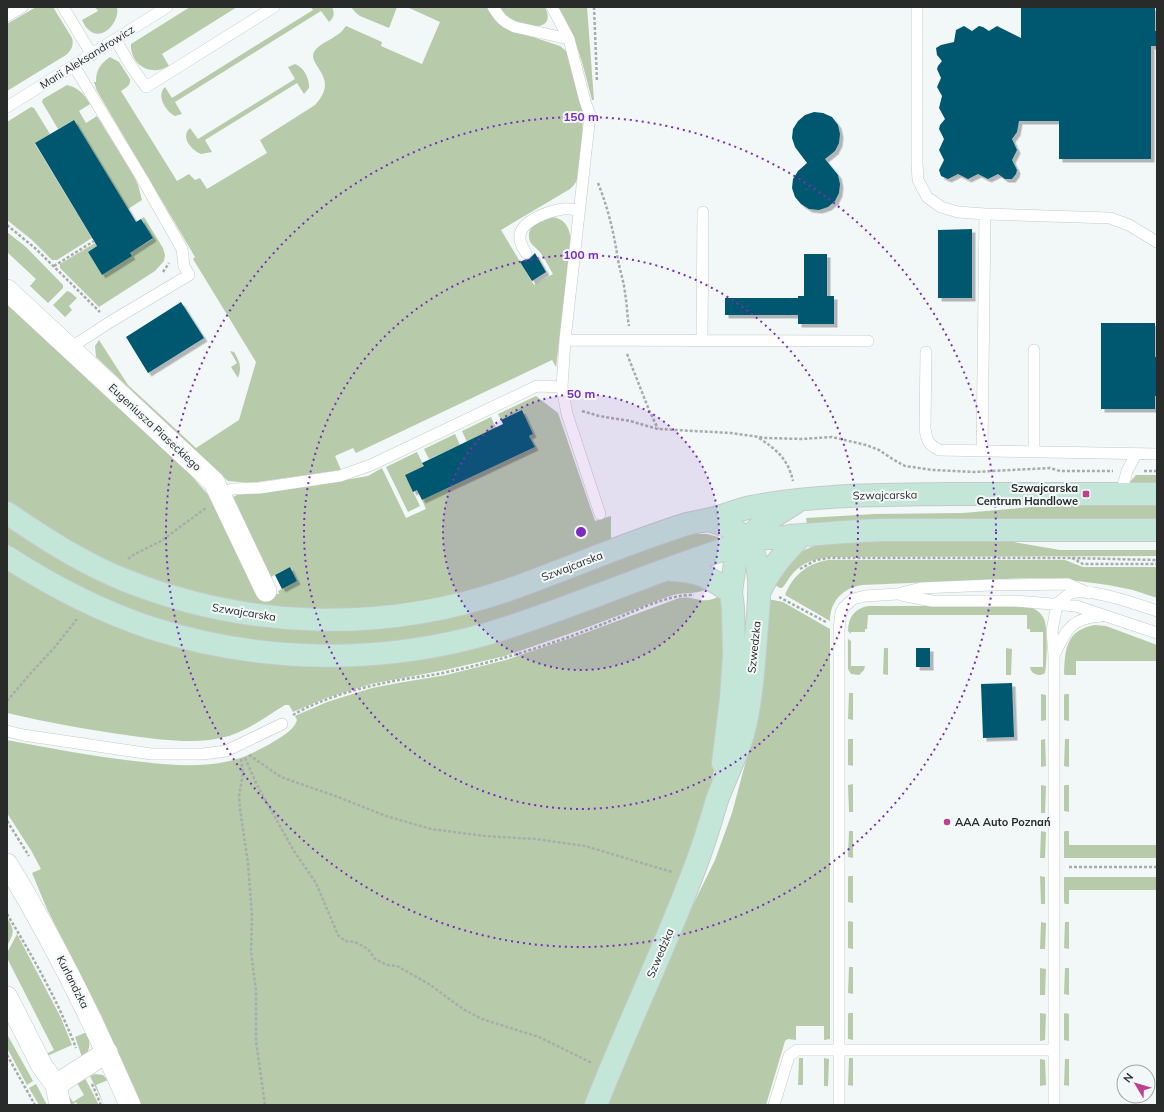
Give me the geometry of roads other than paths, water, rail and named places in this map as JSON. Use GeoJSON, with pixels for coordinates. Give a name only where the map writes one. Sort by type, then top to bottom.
{"type":"FeatureCollection","features":[{"type":"Feature","properties":{"kind":"street","name":"Eugeniusza Piaseckiego"},"geometry":{"type":"LineString","coordinates":[[7,290],[214,482],[266,591]]}},
{"type":"Feature","properties":{"kind":"street","name":"Szwajcarska"},"geometry":{"type":"LineString","coordinates":[[7,514],[82,560],[126,580],[160,593],[203,605],[244,613],[288,619],[327,620],[393,616],[438,609],[484,598],[684,525],[708,520],[798,493],[842,495],[1157,494]]}},
{"type":"Feature","properties":{"kind":"street","name":"Szwedzka"},"geometry":{"type":"LineString","coordinates":[[718,798],[731,699],[733,670],[733,624],[731,592],[735,563],[747,540],[763,523],[798,493]]}},
{"type":"Feature","properties":{"kind":"street"},"geometry":{"type":"LineString","coordinates":[[708,520],[736,531],[747,540]]}},
{"type":"Feature","properties":{"kind":"street"},"geometry":{"type":"LineString","coordinates":[[7,557],[71,595],[109,612],[149,627],[200,641],[241,649],[281,654],[320,656],[401,652],[463,640],[538,618],[747,540],[837,532],[882,530],[1155,530]]}},
{"type":"Feature","properties":{"kind":"street"},"geometry":{"type":"LineString","coordinates":[[771,595],[767,575],[777,561],[802,535]]}},
{"type":"Feature","properties":{"kind":"street","name":"Szwedzka"},"geometry":{"type":"LineString","coordinates":[[596,1105],[691,878],[718,798],[732,767],[743,734],[752,676],[771,595],[757,567],[747,540]]}},
{"type":"Feature","properties":{"kind":"street"},"geometry":{"type":"LineString","coordinates":[[664,570],[688,570],[706,576],[731,592]]}},
{"type":"Feature","properties":{"kind":"street","name":"Kurlandzka"},"geometry":{"type":"LineString","coordinates":[[7,864],[64,965],[107,1052],[130,1105]]}},
{"type":"Feature","properties":{"kind":"street"},"geometry":{"type":"LineString","coordinates":[[7,997],[58,1095],[84,1068],[107,1052]]}},
{"type":"Feature","properties":{"kind":"lane"},"geometry":{"type":"LineString","coordinates":[[7,16],[22,7]]}},
{"type":"Feature","properties":{"kind":"lane"},"geometry":{"type":"LineString","coordinates":[[63,7],[92,55]]}},
{"type":"Feature","properties":{"kind":"lane","name":"Marii Aleksandrowicz"},"geometry":{"type":"LineString","coordinates":[[7,108],[167,7]]}},
{"type":"Feature","properties":{"kind":"lane"},"geometry":{"type":"LineString","coordinates":[[116,40],[129,63],[146,87],[274,7]]}},
{"type":"Feature","properties":{"kind":"lane"},"geometry":{"type":"LineString","coordinates":[[493,7],[500,19],[515,27],[569,39]]}},
{"type":"Feature","properties":{"kind":"lane"},"geometry":{"type":"LineString","coordinates":[[552,7],[569,39],[590,115],[565,340],[562,387],[566,414],[600,514]]}},
{"type":"Feature","properties":{"kind":"lane"},"geometry":{"type":"LineString","coordinates":[[917,7],[917,163],[918,180],[927,197],[941,207],[958,212],[1110,218],[1129,225],[1157,242]]}},
{"type":"Feature","properties":{"kind":"lane"},"geometry":{"type":"LineString","coordinates":[[70,348],[110,322],[189,275],[184,266],[182,249],[143,180],[74,66]]}},
{"type":"Feature","properties":{"kind":"lane"},"geometry":{"type":"LineString","coordinates":[[526,253],[520,242],[520,235],[524,225],[547,213],[565,208],[579,210]]}},
{"type":"Feature","properties":{"kind":"lane"},"geometry":{"type":"LineString","coordinates":[[702,340],[703,212]]}},
{"type":"Feature","properties":{"kind":"lane"},"geometry":{"type":"LineString","coordinates":[[982,451],[985,214]]}},
{"type":"Feature","properties":{"kind":"lane"},"geometry":{"type":"LineString","coordinates":[[565,340],[868,341]]}},
{"type":"Feature","properties":{"kind":"lane"},"geometry":{"type":"LineString","coordinates":[[1034,350],[1034,451]]}},
{"type":"Feature","properties":{"kind":"lane"},"geometry":{"type":"LineString","coordinates":[[926,352],[926,439],[931,446],[938,450],[1157,454]]}},
{"type":"Feature","properties":{"kind":"lane"},"geometry":{"type":"LineString","coordinates":[[221,495],[232,489],[259,488],[340,476],[371,465],[537,386],[562,387]]}},
{"type":"Feature","properties":{"kind":"lane"},"geometry":{"type":"LineString","coordinates":[[1121,494],[1127,471],[1136,454]]}},
{"type":"Feature","properties":{"kind":"lane"},"geometry":{"type":"LineString","coordinates":[[839,1105],[838,629],[841,613],[844,607],[853,599],[865,596],[897,594],[921,588],[1068,584],[1088,593]]}},
{"type":"Feature","properties":{"kind":"lane"},"geometry":{"type":"LineString","coordinates":[[1054,1105],[1054,655],[1052,631],[1057,604],[1073,593],[1088,593],[1115,598],[1157,611]]}},
{"type":"Feature","properties":{"kind":"lane"},"geometry":{"type":"LineString","coordinates":[[897,594],[932,601],[1016,601],[1076,606],[1157,633]]}},
{"type":"Feature","properties":{"kind":"lane"},"geometry":{"type":"LineString","coordinates":[[1054,655],[1063,636],[1074,623],[1088,617],[1103,616]]}},
{"type":"Feature","properties":{"kind":"lane"},"geometry":{"type":"LineString","coordinates":[[7,731],[23,735],[151,754],[203,754],[226,751],[282,724]]}},
{"type":"Feature","properties":{"kind":"lane"},"geometry":{"type":"LineString","coordinates":[[774,1105],[789,1056],[797,1050],[1054,1050]]}},
{"type":"Feature","properties":{"kind":"place","name":"Szwajcarska Centrum Handlowe"},"geometry":{"type":"Point","coordinates":[1086,494]}},
{"type":"Feature","properties":{"kind":"place","name":"AAA Auto Poznań"},"geometry":{"type":"Point","coordinates":[947,822]}}]}
